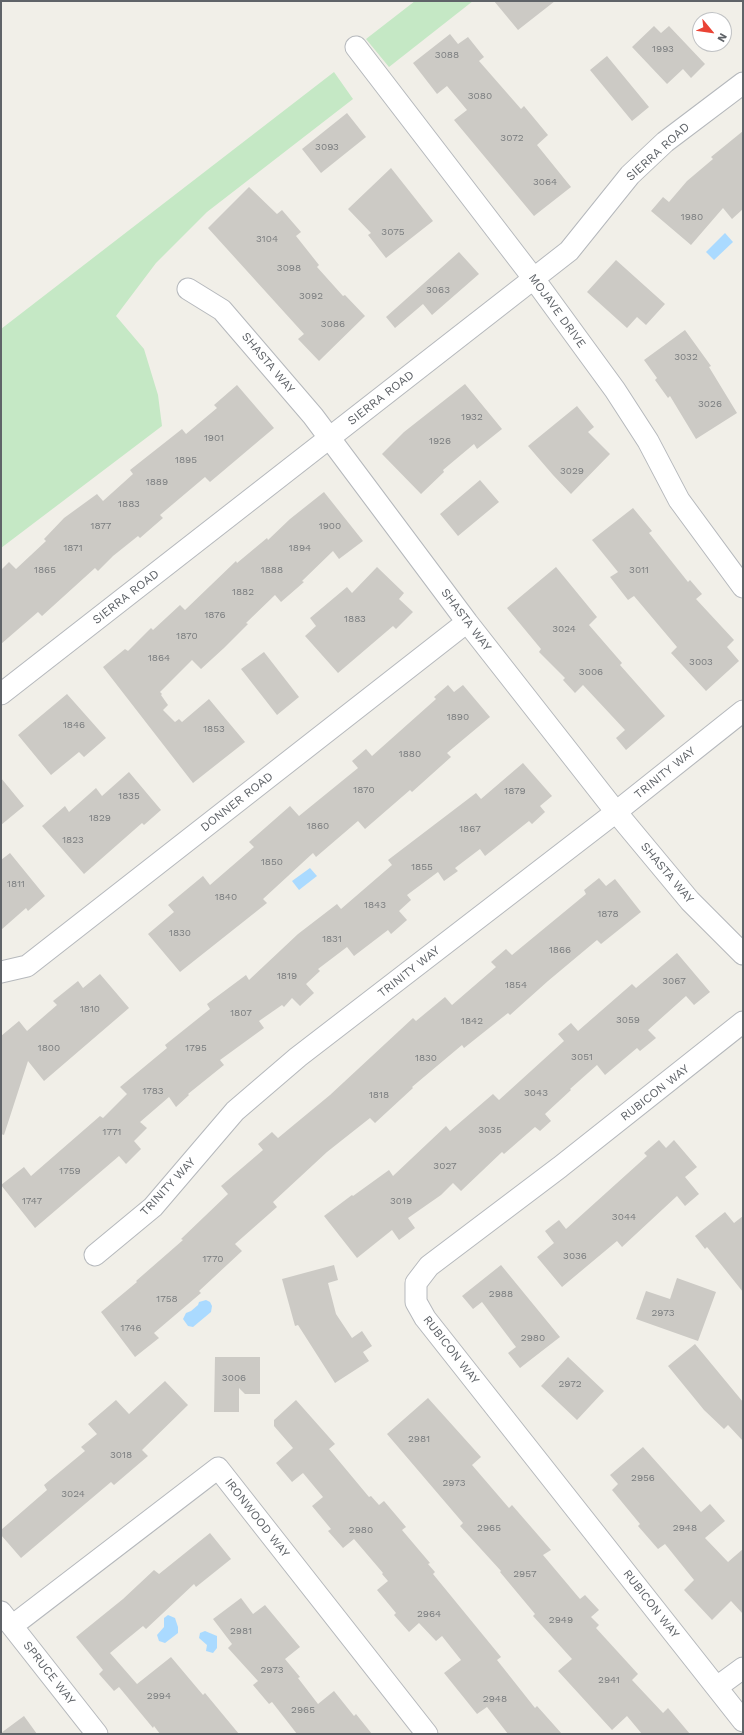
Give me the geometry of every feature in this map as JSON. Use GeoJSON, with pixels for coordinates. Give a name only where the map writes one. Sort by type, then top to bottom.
{"type":"FeatureCollection","features":[{"type":"Feature","properties":{"kind":"street","name":"MOJAVE DRIVE"},"geometry":{"type":"LineString","coordinates":[[356,47],[534,279],[616,390],[648,441],[679,500],[743,587]]}},
{"type":"Feature","properties":{"kind":"street","name":"SIERRA ROAD"},"geometry":{"type":"LineString","coordinates":[[1,694],[569,251],[630,175],[666,142],[743,83]]}},
{"type":"Feature","properties":{"kind":"street","name":"SHASTA WAY"},"geometry":{"type":"LineString","coordinates":[[188,289],[222,310],[313,416],[467,622],[616,812],[690,901],[743,954]]}},
{"type":"Feature","properties":{"kind":"street","name":"DONNER ROAD"},"geometry":{"type":"LineString","coordinates":[[1,972],[27,966],[467,622]]}},
{"type":"Feature","properties":{"kind":"street","name":"TRINITY WAY"},"geometry":{"type":"LineString","coordinates":[[95,1255],[153,1207],[235,1112],[298,1057],[616,812],[743,711]]}},
{"type":"Feature","properties":{"kind":"street","name":"RUBICON WAY"},"geometry":{"type":"LineString","coordinates":[[743,1022],[560,1167],[429,1266],[416,1283],[416,1302],[425,1318],[743,1721]]}},
{"type":"Feature","properties":{"kind":"street","name":"IRONWOOD WAY"},"geometry":{"type":"LineString","coordinates":[[6,1619],[218,1468],[427,1734]]}},
{"type":"Feature","properties":{"kind":"street","name":"SPRUCE WAY"},"geometry":{"type":"LineString","coordinates":[[6,1619],[97,1734]]}},
{"type":"Feature","properties":{"kind":"street"},"geometry":{"type":"LineString","coordinates":[[717,1687],[743,1668]]}},
{"type":"Feature","properties":{"kind":"green space"},"geometry":{"type":"Polygon","coordinates":[[[415,1],[473,1],[389,67],[366,39],[415,1]]]}},
{"type":"Feature","properties":{"kind":"green space"},"geometry":{"type":"Polygon","coordinates":[[[334,72],[353,99],[207,212],[156,263],[116,316],[144,349],[158,395],[162,426],[1,548],[1,329],[334,72]]]}},
{"type":"Feature","properties":{"kind":"water"},"geometry":{"type":"Polygon","coordinates":[[[725,233],[733,242],[714,260],[706,252],[725,233]]]}},
{"type":"Feature","properties":{"kind":"water"},"geometry":{"type":"Polygon","coordinates":[[[310,868],[317,876],[299,890],[292,881],[310,868]]]}},
{"type":"Feature","properties":{"kind":"water"},"geometry":{"type":"Polygon","coordinates":[[[206,1300],[210,1302],[212,1306],[211,1312],[193,1327],[188,1326],[183,1319],[186,1313],[191,1311],[198,1305],[199,1302],[206,1300]]]}},
{"type":"Feature","properties":{"kind":"water"},"geometry":{"type":"Polygon","coordinates":[[[168,1615],[175,1618],[178,1633],[165,1643],[159,1641],[157,1635],[164,1627],[164,1618],[168,1615]]]}},
{"type":"Feature","properties":{"kind":"water"},"geometry":{"type":"Polygon","coordinates":[[[205,1631],[217,1636],[217,1648],[213,1653],[206,1651],[207,1645],[199,1638],[200,1633],[205,1631]]]}},
{"type":"Feature","properties":{"kind":"building"},"geometry":{"type":"Polygon","coordinates":[[[494,1],[555,1],[518,30],[494,1]]]}},
{"type":"Feature","properties":{"kind":"building"},"geometry":{"type":"Polygon","coordinates":[[[654,26],[661,33],[669,26],[705,64],[691,78],[683,69],[667,84],[632,47],[654,26]]]}},
{"type":"Feature","properties":{"kind":"building"},"geometry":{"type":"Polygon","coordinates":[[[450,34],[458,44],[468,37],[484,57],[479,61],[521,109],[524,106],[548,135],[537,145],[571,187],[534,216],[454,120],[467,110],[447,86],[437,94],[413,63],[450,34]]]}},
{"type":"Feature","properties":{"kind":"building"},"geometry":{"type":"Polygon","coordinates":[[[607,56],[649,107],[632,121],[590,70],[607,56]]]}},
{"type":"Feature","properties":{"kind":"building"},"geometry":{"type":"Polygon","coordinates":[[[347,113],[366,137],[321,173],[302,149],[347,113]]]}},
{"type":"Feature","properties":{"kind":"building"},"geometry":{"type":"Polygon","coordinates":[[[743,131],[743,209],[732,219],[723,208],[691,245],[651,211],[663,197],[669,202],[687,181],[713,159],[711,157],[743,131]]]}},
{"type":"Feature","properties":{"kind":"building"},"geometry":{"type":"Polygon","coordinates":[[[391,168],[433,221],[386,258],[368,235],[371,233],[348,209],[391,168]]]}},
{"type":"Feature","properties":{"kind":"building"},"geometry":{"type":"Polygon","coordinates":[[[249,187],[277,214],[282,210],[301,232],[296,236],[319,265],[317,267],[343,296],[345,295],[365,316],[319,361],[298,339],[304,334],[208,228],[249,187]]]}},
{"type":"Feature","properties":{"kind":"building"},"geometry":{"type":"Polygon","coordinates":[[[459,252],[479,274],[432,315],[423,304],[395,328],[386,317],[459,252]]]}},
{"type":"Feature","properties":{"kind":"building"},"geometry":{"type":"Polygon","coordinates":[[[616,260],[665,304],[646,325],[637,317],[627,328],[587,292],[616,260]]]}},
{"type":"Feature","properties":{"kind":"building"},"geometry":{"type":"Polygon","coordinates":[[[685,330],[711,366],[709,367],[737,413],[696,439],[670,396],[668,398],[655,380],[657,378],[644,360],[685,330]]]}},
{"type":"Feature","properties":{"kind":"building"},"geometry":{"type":"Polygon","coordinates":[[[465,384],[502,429],[477,449],[474,444],[443,470],[444,472],[421,494],[382,454],[404,432],[465,384]]]}},
{"type":"Feature","properties":{"kind":"building"},"geometry":{"type":"Polygon","coordinates":[[[237,385],[274,428],[210,482],[205,477],[160,515],[163,518],[140,538],[138,536],[113,556],[98,571],[95,568],[42,616],[38,612],[1,644],[1,570],[9,562],[16,569],[46,541],[44,539],[64,518],[97,494],[103,501],[133,474],[130,470],[182,429],[186,434],[217,408],[214,405],[237,385]]]}},
{"type":"Feature","properties":{"kind":"building"},"geometry":{"type":"Polygon","coordinates":[[[577,406],[594,427],[588,432],[610,454],[571,494],[528,446],[577,406]]]}},
{"type":"Feature","properties":{"kind":"building"},"geometry":{"type":"Polygon","coordinates":[[[480,480],[499,502],[458,536],[440,514],[480,480]]]}},
{"type":"Feature","properties":{"kind":"building"},"geometry":{"type":"Polygon","coordinates":[[[324,492],[363,541],[339,559],[333,551],[302,581],[304,582],[281,602],[275,595],[246,623],[248,624],[224,648],[201,669],[192,660],[160,692],[168,705],[163,710],[175,722],[179,719],[182,722],[209,699],[245,742],[193,783],[103,667],[125,649],[128,651],[151,628],[153,630],[180,605],[185,610],[236,561],[237,563],[267,538],[268,540],[290,519],[324,492]]]}},
{"type":"Feature","properties":{"kind":"building"},"geometry":{"type":"Polygon","coordinates":[[[633,508],[652,531],[649,533],[688,582],[690,580],[702,594],[696,599],[734,640],[727,647],[739,661],[706,691],[671,653],[677,647],[634,596],[628,600],[610,577],[618,572],[592,540],[633,508]]]}},
{"type":"Feature","properties":{"kind":"building"},"geometry":{"type":"Polygon","coordinates":[[[377,567],[404,593],[399,599],[413,612],[396,629],[393,626],[338,673],[305,636],[316,626],[310,618],[347,587],[352,593],[377,567]]]}},
{"type":"Feature","properties":{"kind":"building"},"geometry":{"type":"Polygon","coordinates":[[[556,567],[597,617],[589,625],[622,663],[620,665],[665,716],[626,750],[616,738],[625,730],[583,685],[575,693],[563,680],[565,678],[539,652],[541,649],[507,608],[556,567]]]}},
{"type":"Feature","properties":{"kind":"building"},"geometry":{"type":"Polygon","coordinates":[[[264,652],[299,697],[277,715],[241,669],[264,652]]]}},
{"type":"Feature","properties":{"kind":"building"},"geometry":{"type":"Polygon","coordinates":[[[448,685],[454,692],[463,685],[490,717],[447,753],[451,757],[412,792],[410,790],[365,829],[358,821],[316,857],[313,853],[263,899],[267,903],[180,972],[148,934],[174,912],[168,905],[203,876],[210,885],[254,847],[249,842],[290,806],[299,816],[358,768],[352,761],[366,749],[372,756],[436,699],[434,697],[448,685]]]}},
{"type":"Feature","properties":{"kind":"building"},"geometry":{"type":"Polygon","coordinates":[[[67,694],[106,738],[84,757],[79,752],[51,775],[18,735],[67,694]]]}},
{"type":"Feature","properties":{"kind":"building"},"geometry":{"type":"Polygon","coordinates":[[[523,763],[552,796],[540,806],[545,812],[532,824],[529,821],[485,856],[480,849],[455,868],[458,871],[444,881],[438,872],[407,895],[411,900],[399,911],[407,920],[391,934],[388,930],[354,956],[347,947],[318,969],[320,971],[306,984],[314,993],[300,1006],[292,998],[284,1007],[282,1005],[259,1021],[264,1028],[220,1060],[224,1065],[188,1094],[189,1095],[176,1107],[169,1097],[140,1122],[147,1128],[134,1141],[141,1149],[126,1164],[119,1156],[35,1228],[1,1185],[24,1167],[31,1176],[100,1116],[103,1118],[127,1094],[120,1087],[167,1048],[165,1045],[210,1009],[207,1004],[246,975],[249,980],[298,934],[337,904],[341,909],[392,865],[388,860],[476,793],[481,799],[523,763]]]}},
{"type":"Feature","properties":{"kind":"building"},"geometry":{"type":"Polygon","coordinates":[[[129,772],[161,810],[144,825],[142,823],[84,874],[42,826],[65,806],[69,812],[96,788],[102,796],[129,772]]]}},
{"type":"Feature","properties":{"kind":"building"},"geometry":{"type":"Polygon","coordinates":[[[1,778],[24,806],[1,825],[1,778]]]}},
{"type":"Feature","properties":{"kind":"building"},"geometry":{"type":"Polygon","coordinates":[[[10,853],[45,896],[28,911],[26,908],[1,930],[1,860],[10,853]]]}},
{"type":"Feature","properties":{"kind":"building"},"geometry":{"type":"Polygon","coordinates":[[[599,878],[606,886],[615,879],[641,912],[601,944],[597,940],[510,1015],[508,1013],[464,1048],[462,1045],[412,1087],[413,1088],[375,1123],[370,1118],[327,1152],[273,1202],[277,1207],[235,1244],[242,1251],[199,1291],[201,1293],[154,1333],[159,1338],[135,1357],[101,1312],[137,1282],[136,1281],[183,1240],[181,1239],[228,1194],[221,1186],[263,1150],[258,1144],[272,1132],[278,1138],[330,1095],[413,1018],[416,1021],[445,997],[452,1005],[496,967],[491,962],[506,949],[512,955],[586,894],[584,890],[599,878]]]}},
{"type":"Feature","properties":{"kind":"building"},"geometry":{"type":"Polygon","coordinates":[[[677,953],[710,992],[694,1005],[686,996],[648,1030],[656,1038],[640,1051],[637,1048],[605,1075],[597,1065],[570,1089],[571,1090],[545,1114],[551,1121],[540,1131],[535,1127],[504,1154],[502,1152],[461,1191],[453,1183],[441,1195],[408,1218],[415,1228],[399,1240],[392,1230],[357,1258],[324,1216],[389,1170],[393,1176],[446,1126],[450,1131],[493,1094],[499,1100],[564,1041],[558,1034],[571,1023],[578,1031],[632,984],[636,988],[677,953]]]}},
{"type":"Feature","properties":{"kind":"building"},"geometry":{"type":"Polygon","coordinates":[[[100,974],[129,1008],[44,1081],[28,1061],[4,1135],[1,1134],[1,1036],[19,1021],[27,1031],[57,1005],[53,1001],[78,981],[83,988],[100,974]]]}},
{"type":"Feature","properties":{"kind":"building"},"geometry":{"type":"Polygon","coordinates":[[[659,1140],[666,1148],[674,1140],[697,1167],[685,1177],[699,1194],[685,1206],[677,1196],[622,1247],[617,1241],[562,1287],[537,1257],[554,1243],[545,1231],[559,1220],[566,1229],[647,1156],[644,1153],[659,1140]]]}},
{"type":"Feature","properties":{"kind":"building"},"geometry":{"type":"Polygon","coordinates":[[[725,1212],[734,1223],[743,1216],[743,1292],[707,1247],[705,1249],[695,1236],[725,1212]]]}},
{"type":"Feature","properties":{"kind":"building"},"geometry":{"type":"Polygon","coordinates":[[[334,1265],[338,1280],[328,1283],[336,1314],[352,1338],[362,1331],[372,1346],[363,1352],[369,1361],[335,1383],[298,1325],[295,1326],[282,1279],[334,1265]]]}},
{"type":"Feature","properties":{"kind":"building"},"geometry":{"type":"Polygon","coordinates":[[[501,1265],[560,1337],[520,1368],[508,1353],[516,1347],[482,1302],[473,1309],[462,1296],[501,1265]]]}},
{"type":"Feature","properties":{"kind":"building"},"geometry":{"type":"Polygon","coordinates":[[[677,1278],[716,1292],[698,1341],[636,1319],[646,1291],[670,1299],[677,1278]]]}},
{"type":"Feature","properties":{"kind":"building"},"geometry":{"type":"Polygon","coordinates":[[[695,1344],[743,1402],[743,1441],[728,1425],[724,1429],[704,1410],[668,1366],[695,1344]]]}},
{"type":"Feature","properties":{"kind":"building"},"geometry":{"type":"Polygon","coordinates":[[[215,1357],[260,1357],[260,1394],[245,1394],[239,1388],[239,1412],[214,1412],[215,1357]]]}},
{"type":"Feature","properties":{"kind":"building"},"geometry":{"type":"Polygon","coordinates":[[[568,1357],[604,1391],[577,1420],[541,1386],[568,1357]]]}},
{"type":"Feature","properties":{"kind":"building"},"geometry":{"type":"Polygon","coordinates":[[[165,1381],[188,1405],[142,1450],[148,1456],[114,1485],[111,1482],[21,1558],[1,1535],[1,1530],[47,1490],[44,1485],[85,1451],[81,1447],[97,1434],[88,1424],[116,1400],[129,1414],[165,1381]]]}},
{"type":"Feature","properties":{"kind":"building"},"geometry":{"type":"Polygon","coordinates":[[[428,1398],[481,1457],[472,1465],[509,1508],[512,1505],[551,1550],[543,1555],[580,1599],[585,1595],[599,1610],[591,1617],[599,1625],[596,1628],[638,1674],[632,1680],[663,1713],[668,1708],[690,1734],[642,1734],[627,1716],[612,1730],[558,1671],[572,1659],[533,1616],[535,1614],[500,1572],[501,1571],[460,1526],[463,1523],[387,1434],[428,1398]]]}},
{"type":"Feature","properties":{"kind":"building"},"geometry":{"type":"Polygon","coordinates":[[[296,1400],[335,1444],[329,1449],[369,1497],[371,1496],[379,1505],[384,1501],[406,1527],[402,1530],[430,1563],[428,1564],[435,1572],[433,1574],[501,1657],[497,1660],[535,1708],[537,1706],[562,1734],[508,1734],[487,1707],[477,1714],[444,1673],[461,1660],[442,1636],[436,1641],[419,1623],[409,1632],[394,1615],[396,1613],[377,1590],[388,1581],[382,1574],[383,1573],[354,1539],[343,1548],[328,1531],[331,1529],[312,1506],[323,1497],[303,1473],[292,1482],[276,1463],[293,1448],[274,1426],[274,1420],[296,1400]]]}},
{"type":"Feature","properties":{"kind":"building"},"geometry":{"type":"Polygon","coordinates":[[[643,1447],[701,1512],[710,1504],[725,1521],[705,1538],[728,1562],[743,1549],[743,1614],[731,1601],[712,1620],[684,1590],[694,1580],[665,1544],[658,1549],[638,1526],[640,1524],[612,1490],[618,1484],[610,1475],[643,1447]]]}},
{"type":"Feature","properties":{"kind":"building"},"geometry":{"type":"Polygon","coordinates":[[[210,1533],[231,1559],[196,1587],[194,1584],[146,1629],[143,1626],[110,1653],[137,1684],[171,1657],[203,1695],[205,1693],[239,1734],[160,1734],[154,1726],[153,1728],[119,1687],[114,1691],[99,1674],[103,1670],[76,1637],[123,1599],[154,1570],[159,1574],[210,1533]]]}},
{"type":"Feature","properties":{"kind":"building"},"geometry":{"type":"Polygon","coordinates":[[[241,1598],[253,1614],[265,1605],[300,1647],[285,1659],[300,1677],[298,1678],[318,1704],[334,1691],[354,1716],[356,1714],[372,1734],[297,1734],[272,1702],[269,1704],[253,1685],[258,1681],[228,1648],[232,1644],[213,1619],[241,1598]]]}},
{"type":"Feature","properties":{"kind":"building"},"geometry":{"type":"Polygon","coordinates":[[[24,1716],[37,1734],[1,1734],[1,1733],[24,1716]]]}}]}
